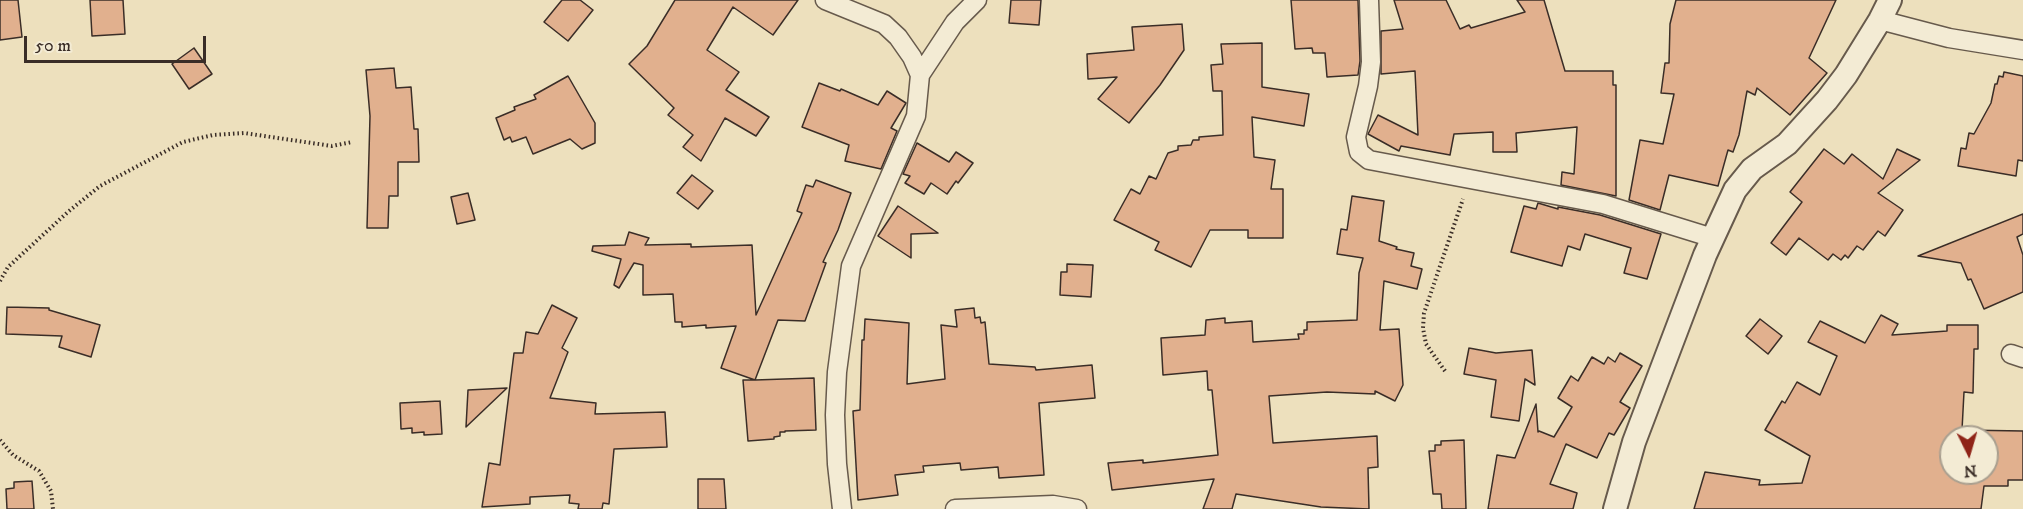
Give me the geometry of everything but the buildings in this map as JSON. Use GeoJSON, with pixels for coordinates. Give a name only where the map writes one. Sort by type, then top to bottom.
{"type":"FeatureCollection","features":[{"type":"Feature","properties":{"kind":"street"},"geometry":{"type":"LineString","coordinates":[[825,0],[884,24],[898,37],[912,57],[920,75]]}},
{"type":"Feature","properties":{"kind":"street"},"geometry":{"type":"LineString","coordinates":[[842,509],[835,415],[837,372],[851,266],[916,116],[920,75],[955,22],[977,0]]}},
{"type":"Feature","properties":{"kind":"street"},"geometry":{"type":"LineString","coordinates":[[1369,0],[1371,62],[1356,137],[1359,152],[1369,160],[1603,204],[1713,238]]}},
{"type":"Feature","properties":{"kind":"street"},"geometry":{"type":"LineString","coordinates":[[1615,509],[1634,442],[1713,238],[1735,190],[1752,169],[1787,144],[1827,100],[1846,75],[1885,10],[1949,38],[2023,50]]}},
{"type":"Feature","properties":{"kind":"street"},"geometry":{"type":"LineString","coordinates":[[955,509],[1053,505],[1077,509]]}},
{"type":"Feature","properties":{"kind":"path"},"geometry":{"type":"LineString","coordinates":[[0,281],[8,267],[100,186],[183,142],[213,135],[244,133],[332,146],[352,142]]}},
{"type":"Feature","properties":{"kind":"path"},"geometry":{"type":"LineString","coordinates":[[1445,371],[1426,344],[1423,328],[1424,313],[1442,265],[1469,178]]}},
{"type":"Feature","properties":{"kind":"path"},"geometry":{"type":"LineString","coordinates":[[0,440],[14,455],[39,471],[51,491],[53,509]]}}]}
